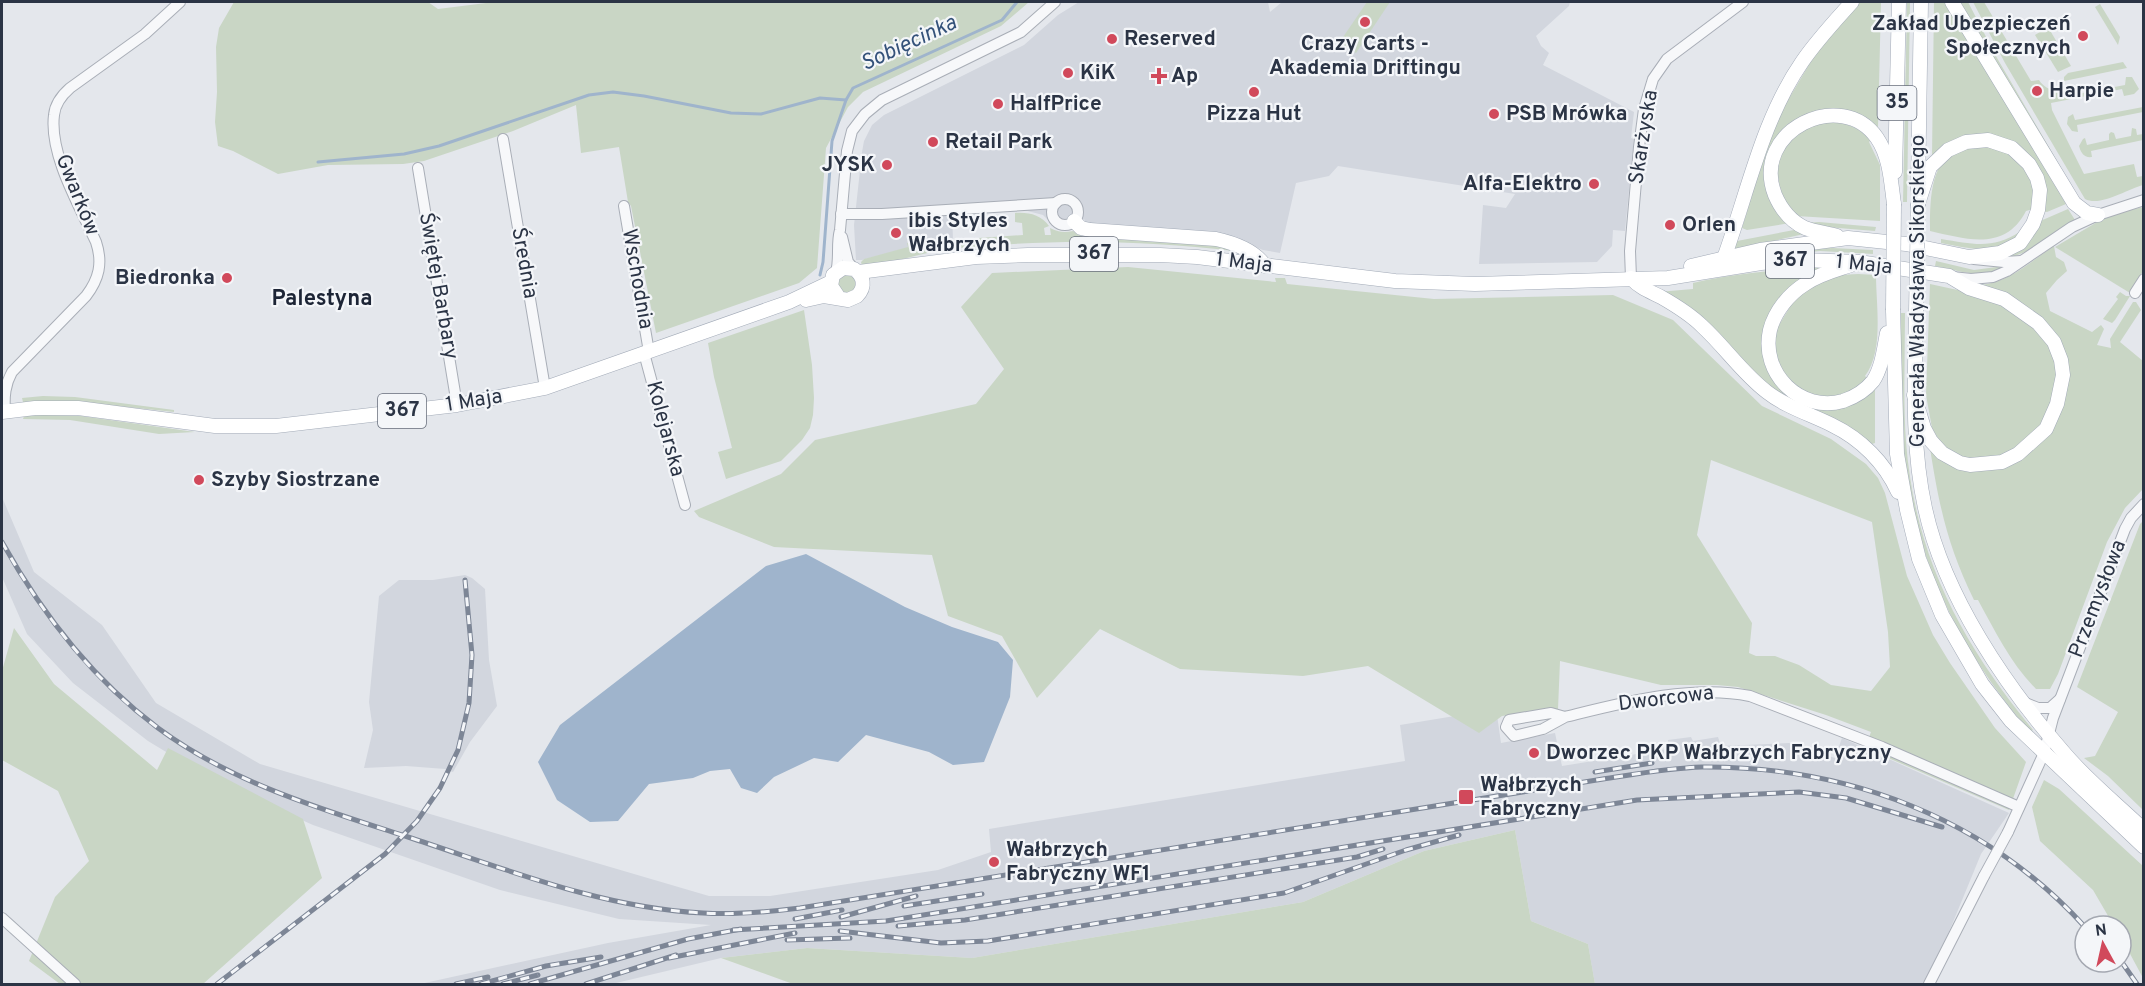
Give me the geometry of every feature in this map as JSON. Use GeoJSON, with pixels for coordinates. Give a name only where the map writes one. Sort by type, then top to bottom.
{"type":"FeatureCollection","features":[{"type":"Feature","properties":{"kind":"main road"},"geometry":{"type":"LineString","coordinates":[[1724,258],[1761,145],[1779,104],[1801,63],[1820,37],[1852,2]]}},
{"type":"Feature","properties":{"kind":"main road","name":"Generała Władysława Sikorskiego"},"geometry":{"type":"LineString","coordinates":[[1899,2],[1893,310],[1897,454],[1919,559],[1942,615],[1982,684],[2011,721],[2144,847]]}},
{"type":"Feature","properties":{"kind":"main road","name":"Generała Władysława Sikorskiego"},"geometry":{"type":"LineString","coordinates":[[1921,2],[1914,395],[1921,488],[1936,546],[1959,600],[2020,701],[2066,756],[2144,830]]}},
{"type":"Feature","properties":{"kind":"main road"},"geometry":{"type":"LineString","coordinates":[[1952,2],[2074,203],[2088,213],[2098,214]]}},
{"type":"Feature","properties":{"kind":"main road"},"geometry":{"type":"LineString","coordinates":[[1848,238],[1806,228],[1785,213],[1780,206],[1772,182],[1771,166],[1780,144],[1797,126],[1824,117],[1859,122],[1877,138],[1886,155],[1894,204]]}},
{"type":"Feature","properties":{"kind":"main road"},"geometry":{"type":"LineString","coordinates":[[1918,204],[1930,166],[1948,150],[1966,142],[1988,140],[2012,148],[2022,155],[2037,178],[2040,190],[2038,210],[2033,224],[2020,243],[2011,249],[1969,258]]}},
{"type":"Feature","properties":{"kind":"main road"},"geometry":{"type":"LineString","coordinates":[[1074,221],[1081,228],[1090,230],[1230,242],[1259,256],[1265,266]]}},
{"type":"Feature","properties":{"kind":"main road","name":"1 Maja"},"geometry":{"type":"LineString","coordinates":[[1631,278],[1760,250],[1848,238],[1906,244],[1969,258]]}},
{"type":"Feature","properties":{"kind":"main road","name":"1 Maja"},"geometry":{"type":"LineString","coordinates":[[859,275],[976,257],[1126,255],[1197,257],[1395,281],[1475,285],[1668,278],[1761,263],[1801,260],[1859,262],[1949,276]]}},
{"type":"Feature","properties":{"kind":"main road"},"geometry":{"type":"LineString","coordinates":[[1859,262],[1805,284],[1780,309],[1772,325],[1768,344],[1770,356],[1782,384],[1804,400],[1824,404],[1847,400],[1860,394],[1875,376],[1893,310]]}},
{"type":"Feature","properties":{"kind":"main road","name":"367"},"geometry":{"type":"LineString","coordinates":[[833,277],[846,267],[859,275],[857,296],[848,300],[839,298]]}},
{"type":"Feature","properties":{"kind":"main road"},"geometry":{"type":"LineString","coordinates":[[1914,395],[1924,428],[1931,441],[1942,453],[1970,465],[2002,462],[2018,454],[2046,429],[2057,404],[2063,375],[2061,360],[2054,342],[2038,323],[2019,308],[1989,294],[1969,288],[1949,276]]}},
{"type":"Feature","properties":{"kind":"main road","name":"1 Maja"},"geometry":{"type":"LineString","coordinates":[[789,302],[833,277]]}},
{"type":"Feature","properties":{"kind":"main road"},"geometry":{"type":"LineString","coordinates":[[833,277],[832,291],[839,298]]}},
{"type":"Feature","properties":{"kind":"main road"},"geometry":{"type":"LineString","coordinates":[[1631,278],[1640,288],[1661,298],[1702,326],[1744,372],[1767,393],[1796,410],[1833,425],[1856,440],[1889,473],[1907,510]]}},
{"type":"Feature","properties":{"kind":"main road","name":"1 Maja"},"geometry":{"type":"LineString","coordinates":[[3,411],[78,408],[215,426],[276,426],[458,405],[544,388],[789,302],[824,296],[839,298]]}},
{"type":"Feature","properties":{"kind":"street","name":"Gwarków"},"geometry":{"type":"LineString","coordinates":[[3,411],[7,381],[12,372],[86,296],[95,284],[100,270],[96,242],[66,176],[56,145],[55,109],[62,95],[70,88],[145,34],[180,2]]}},
{"type":"Feature","properties":{"kind":"street"},"geometry":{"type":"LineString","coordinates":[[833,277],[838,266],[837,243],[846,151],[852,131],[865,114],[882,100],[1021,32],[1055,2]]}},
{"type":"Feature","properties":{"kind":"street","name":"Skarżyska"},"geometry":{"type":"LineString","coordinates":[[1631,278],[1630,251],[1639,147],[1644,109],[1653,79],[1667,59],[1743,2]]}},
{"type":"Feature","properties":{"kind":"street","name":"Średnia"},"geometry":{"type":"LineString","coordinates":[[503,139],[544,388]]}},
{"type":"Feature","properties":{"kind":"street","name":"Świętej Barbary"},"geometry":{"type":"LineString","coordinates":[[418,168],[458,405]]}},
{"type":"Feature","properties":{"kind":"street"},"geometry":{"type":"LineString","coordinates":[[841,214],[1029,206],[1066,200],[1074,204],[1077,213],[1074,221],[1061,225],[1052,216],[1029,206]]}},
{"type":"Feature","properties":{"kind":"street","name":"1 Maja"},"geometry":{"type":"LineString","coordinates":[[1949,276],[1971,279],[1993,277],[2007,271],[2072,228],[2098,214],[2144,200]]}},
{"type":"Feature","properties":{"kind":"street"},"geometry":{"type":"LineString","coordinates":[[1052,216],[1056,203]]}},
{"type":"Feature","properties":{"kind":"street","name":"Wschodnia"},"geometry":{"type":"LineString","coordinates":[[624,206],[647,352]]}},
{"type":"Feature","properties":{"kind":"street"},"geometry":{"type":"LineString","coordinates":[[840,230],[848,262],[859,275]]}},
{"type":"Feature","properties":{"kind":"street","name":"1 Maja"},"geometry":{"type":"LineString","coordinates":[[1969,258],[1989,261],[2022,261]]}},
{"type":"Feature","properties":{"kind":"street"},"geometry":{"type":"LineString","coordinates":[[2135,293],[2144,279]]}},
{"type":"Feature","properties":{"kind":"street","name":"Kolejarska"},"geometry":{"type":"LineString","coordinates":[[647,352],[685,505]]}},
{"type":"Feature","properties":{"kind":"street","name":"Przemysłowa"},"geometry":{"type":"LineString","coordinates":[[1929,984],[2008,832],[2043,753],[2060,699],[2125,529],[2144,504]]}},
{"type":"Feature","properties":{"kind":"street","name":"Dworcowa"},"geometry":{"type":"LineString","coordinates":[[1565,717],[1551,713],[1509,720],[1506,728],[1513,736],[1543,729],[1565,717],[1678,694],[1730,692],[1750,696],[1882,747],[2019,807]]}},
{"type":"Feature","properties":{"kind":"street"},"geometry":{"type":"LineString","coordinates":[[2020,701],[2038,708],[2050,708],[2060,699]]}},
{"type":"Feature","properties":{"kind":"street"},"geometry":{"type":"LineString","coordinates":[[2,918],[75,984]]}},
{"type":"Feature","properties":{"kind":"shaded area"},"geometry":{"type":"Polygon","coordinates":[[[1079,2],[1268,2],[1270,12],[1282,2],[1570,2],[1569,6],[1536,36],[1541,46],[1549,53],[1543,65],[1634,112],[1631,138],[1634,139],[1625,231],[1613,230],[1612,246],[1597,262],[1479,264],[1483,205],[1506,208],[1515,194],[1338,166],[1329,176],[1296,183],[1280,253],[1263,250],[1224,234],[1086,223],[1084,219],[1073,228],[1061,229],[1043,215],[1020,209],[952,214],[953,240],[934,241],[856,260],[854,225],[862,152],[864,141],[872,125],[884,115],[1024,45],[1058,15],[1079,2]]]}},
{"type":"Feature","properties":{"kind":"shaded area"},"geometry":{"type":"Polygon","coordinates":[[[2,497],[34,572],[102,625],[156,703],[260,764],[709,896],[770,896],[938,870],[991,852],[989,829],[1405,761],[1400,725],[1479,712],[1497,715],[1501,743],[1555,733],[1562,766],[1668,749],[1668,740],[1691,737],[1693,741],[1718,737],[1721,746],[1789,743],[1835,758],[1842,738],[2009,813],[1981,854],[1930,978],[1925,984],[1595,984],[1588,944],[1531,921],[1515,830],[1424,851],[1303,902],[972,958],[807,948],[721,958],[612,984],[420,984],[608,943],[711,925],[619,919],[500,890],[313,825],[214,781],[148,741],[73,683],[27,634],[2,577],[2,497]]]}},
{"type":"Feature","properties":{"kind":"shaded area"},"geometry":{"type":"Polygon","coordinates":[[[465,575],[485,589],[489,660],[497,706],[470,742],[453,772],[445,769],[406,766],[364,768],[373,730],[369,702],[379,596],[399,580],[433,580],[465,575]]]}},
{"type":"Feature","properties":{"kind":"green space"},"geometry":{"type":"Polygon","coordinates":[[[234,2],[428,2],[438,9],[494,2],[1029,2],[1001,26],[863,92],[848,107],[826,148],[817,268],[799,283],[656,333],[631,206],[628,202],[619,147],[581,153],[576,105],[513,131],[424,161],[403,164],[328,165],[278,174],[233,151],[218,146],[215,122],[216,47],[219,28],[234,2]]]}},
{"type":"Feature","properties":{"kind":"green space","name":"Crazy Carts - Akademia Driftingu"},"geometry":{"type":"Polygon","coordinates":[[[1367,2],[1390,2],[1356,53],[1339,43],[1367,2]]]}},
{"type":"Feature","properties":{"kind":"green space"},"geometry":{"type":"Polygon","coordinates":[[[1857,2],[1881,2],[1878,127],[1870,122],[1825,115],[1814,115],[1794,121],[1782,133],[1767,163],[1790,223],[1747,230],[1742,228],[1772,127],[1823,41],[1857,2]]]}},
{"type":"Feature","properties":{"kind":"green space"},"geometry":{"type":"Polygon","coordinates":[[[1907,2],[1910,2],[1907,202],[1903,202],[1907,2]]]}},
{"type":"Feature","properties":{"kind":"green space"},"geometry":{"type":"Polygon","coordinates":[[[1934,2],[1945,2],[2066,204],[2047,212],[2042,211],[2045,192],[2004,140],[1932,156],[1934,2]]]}},
{"type":"Feature","properties":{"kind":"green space"},"geometry":{"type":"Polygon","coordinates":[[[1960,2],[1968,2],[1997,58],[2078,197],[2075,198],[1960,2]]]}},
{"type":"Feature","properties":{"kind":"green space"},"geometry":{"type":"Polygon","coordinates":[[[1973,2],[1984,2],[2031,81],[2039,80],[2049,89],[2063,90],[2067,96],[2125,85],[2126,77],[2132,77],[2139,89],[2134,94],[2124,96],[2122,89],[2051,103],[2052,110],[2084,174],[2134,164],[2137,177],[2143,176],[2143,185],[2099,201],[2085,199],[2005,63],[1973,2]]]}},
{"type":"Feature","properties":{"kind":"green space"},"geometry":{"type":"Polygon","coordinates":[[[2100,4],[2120,37],[2118,45],[2095,7],[2100,4]]]}},
{"type":"Feature","properties":{"kind":"green space"},"geometry":{"type":"Polygon","coordinates":[[[2048,27],[2071,66],[2058,72],[2035,35],[2048,27]]]}},
{"type":"Feature","properties":{"kind":"green space"},"geometry":{"type":"Polygon","coordinates":[[[2123,62],[2127,68],[2064,81],[2068,73],[2123,62]]]}},
{"type":"Feature","properties":{"kind":"green space"},"geometry":{"type":"Polygon","coordinates":[[[2143,107],[2143,112],[2077,125],[2078,132],[2072,131],[2067,124],[2068,117],[2073,114],[2075,120],[2143,107]]]}},
{"type":"Feature","properties":{"kind":"green space"},"geometry":{"type":"Polygon","coordinates":[[[1839,121],[1862,131],[1871,140],[1869,142],[1880,165],[1880,221],[1796,216],[1782,199],[1776,166],[1785,144],[1815,122],[1839,121]]]}},
{"type":"Feature","properties":{"kind":"green space"},"geometry":{"type":"Polygon","coordinates":[[[2132,128],[2136,129],[2137,135],[2143,134],[2143,140],[2091,151],[2092,157],[2085,156],[2079,146],[2085,138],[2087,145],[2109,140],[2111,132],[2114,133],[2116,139],[2131,136],[2132,128]]]}},
{"type":"Feature","properties":{"kind":"green space"},"geometry":{"type":"Polygon","coordinates":[[[1995,146],[2014,158],[2026,171],[2032,187],[2033,209],[2026,211],[2007,233],[1996,237],[1971,239],[1930,231],[1931,195],[1937,171],[1943,161],[1951,153],[1962,148],[1995,146]]]}},
{"type":"Feature","properties":{"kind":"green space"},"geometry":{"type":"Polygon","coordinates":[[[2143,207],[2143,271],[2130,293],[2055,247],[2109,215],[2143,207]]]}},
{"type":"Feature","properties":{"kind":"green space"},"geometry":{"type":"Polygon","coordinates":[[[2068,209],[2075,220],[2032,249],[2003,258],[2038,222],[2068,209]]]}},
{"type":"Feature","properties":{"kind":"green space"},"geometry":{"type":"Polygon","coordinates":[[[1015,213],[1030,214],[1042,219],[1049,226],[1044,228],[1045,235],[1051,235],[1050,228],[1061,232],[1073,231],[1083,237],[1092,238],[1094,236],[1214,242],[1233,251],[1128,243],[1057,242],[941,251],[862,266],[861,262],[864,259],[908,247],[907,243],[1023,235],[1022,223],[1015,222],[1015,213]]]}},
{"type":"Feature","properties":{"kind":"green space"},"geometry":{"type":"Polygon","coordinates":[[[1819,222],[1876,227],[1875,231],[1814,226],[1804,223],[1819,222]]]}},
{"type":"Feature","properties":{"kind":"green space"},"geometry":{"type":"Polygon","coordinates":[[[1800,230],[1804,234],[1733,250],[1737,241],[1800,230]]]}},
{"type":"Feature","properties":{"kind":"green space"},"geometry":{"type":"Polygon","coordinates":[[[2021,231],[2005,245],[1995,248],[1974,249],[1941,243],[1941,239],[1973,244],[1992,243],[2021,231]]]}},
{"type":"Feature","properties":{"kind":"green space"},"geometry":{"type":"Polygon","coordinates":[[[2054,246],[2056,257],[2064,262],[2067,271],[2046,293],[2050,311],[2092,332],[2101,325],[2104,329],[2097,345],[2111,348],[2110,339],[2133,302],[2136,302],[2141,310],[2120,342],[2143,361],[2143,489],[2125,508],[2107,542],[2058,674],[2050,689],[2036,689],[2011,658],[1978,600],[1974,600],[1965,581],[1946,526],[1930,448],[1974,470],[2051,429],[2062,348],[1980,285],[2011,275],[2054,246]]]}},
{"type":"Feature","properties":{"kind":"green space"},"geometry":{"type":"Polygon","coordinates":[[[1806,249],[1873,250],[1873,254],[1820,251],[1770,256],[1769,254],[1806,249]]]}},
{"type":"Feature","properties":{"kind":"green space"},"geometry":{"type":"Polygon","coordinates":[[[1936,261],[1974,270],[2004,266],[1980,274],[1935,266],[1936,261]]]}},
{"type":"Feature","properties":{"kind":"green space"},"geometry":{"type":"Polygon","coordinates":[[[1128,267],[1276,282],[1275,278],[1285,278],[1287,284],[1434,299],[1613,295],[1673,320],[1762,406],[1831,439],[1866,464],[1878,478],[1885,493],[1907,576],[1933,635],[1995,728],[2026,762],[2009,810],[1865,748],[1871,732],[1826,715],[1738,687],[1661,685],[1560,661],[1558,709],[1502,716],[1479,733],[1368,666],[1303,676],[1180,669],[1100,629],[1037,698],[1002,636],[948,616],[932,555],[774,547],[699,517],[694,511],[781,474],[815,440],[976,404],[1004,369],[961,307],[992,273],[1128,267]],[[1711,460],[1697,535],[1752,623],[1749,653],[1756,656],[1775,656],[1799,665],[1831,685],[1871,691],[1890,667],[1888,632],[1872,522],[1711,460]]]}},
{"type":"Feature","properties":{"kind":"green space"},"geometry":{"type":"Polygon","coordinates":[[[1818,267],[1818,270],[1788,293],[1765,360],[1814,407],[1875,387],[1875,443],[1869,445],[1782,397],[1658,292],[1693,289],[1693,283],[1724,277],[1818,267]]]}},
{"type":"Feature","properties":{"kind":"green space"},"geometry":{"type":"Polygon","coordinates":[[[847,275],[853,278],[856,284],[853,290],[847,293],[841,290],[838,284],[841,278],[847,275]]]}},
{"type":"Feature","properties":{"kind":"green space"},"geometry":{"type":"Polygon","coordinates":[[[1840,275],[1876,275],[1877,341],[1871,366],[1865,376],[1868,379],[1853,392],[1825,399],[1793,387],[1777,361],[1774,339],[1777,328],[1793,302],[1816,283],[1840,275]]]}},
{"type":"Feature","properties":{"kind":"green space"},"geometry":{"type":"Polygon","coordinates":[[[1930,284],[1976,294],[2010,307],[2034,325],[2053,350],[2057,373],[2055,390],[2042,425],[2032,437],[2004,455],[1983,461],[1956,456],[1937,441],[1939,440],[1932,428],[1926,395],[1930,284]]]}},
{"type":"Feature","properties":{"kind":"green space"},"geometry":{"type":"Polygon","coordinates":[[[2120,292],[2130,296],[2112,323],[2103,319],[2118,299],[2116,297],[2120,292]]]}},
{"type":"Feature","properties":{"kind":"green space"},"geometry":{"type":"Polygon","coordinates":[[[804,310],[814,398],[810,428],[802,440],[781,461],[726,479],[718,452],[732,448],[708,343],[804,310]]]}},
{"type":"Feature","properties":{"kind":"green space"},"geometry":{"type":"Polygon","coordinates":[[[1901,313],[1905,313],[1904,394],[1911,484],[1931,560],[1964,631],[2007,697],[2033,730],[2030,732],[2006,703],[1965,642],[1933,576],[1921,541],[1912,505],[1903,449],[1900,410],[1901,313]]]}},
{"type":"Feature","properties":{"kind":"green space"},"geometry":{"type":"Polygon","coordinates":[[[75,397],[174,410],[174,412],[70,401],[23,402],[22,398],[75,397]]]}},
{"type":"Feature","properties":{"kind":"green space"},"geometry":{"type":"Polygon","coordinates":[[[24,416],[81,416],[195,432],[159,434],[70,420],[23,419],[24,416]]]}},
{"type":"Feature","properties":{"kind":"green space"},"geometry":{"type":"Polygon","coordinates":[[[2143,521],[2143,810],[2108,776],[2084,758],[2095,756],[2118,712],[2077,687],[2143,521]]]}},
{"type":"Feature","properties":{"kind":"green space"},"geometry":{"type":"Polygon","coordinates":[[[14,628],[54,684],[157,770],[168,748],[303,819],[322,878],[203,984],[60,984],[29,961],[55,897],[89,861],[58,791],[2,760],[2,671],[14,628]]]}},
{"type":"Feature","properties":{"kind":"green space"},"geometry":{"type":"Polygon","coordinates":[[[2044,780],[2059,789],[2143,866],[2143,978],[2133,959],[2133,914],[2107,914],[2093,890],[2040,841],[2032,807],[2044,780]]]}},
{"type":"Feature","properties":{"kind":"green space"},"geometry":{"type":"Polygon","coordinates":[[[1515,830],[1531,921],[1588,944],[1595,984],[793,984],[721,958],[807,948],[972,958],[1303,902],[1424,851],[1515,830]]]}},
{"type":"Feature","properties":{"kind":"water"},"geometry":{"type":"Polygon","coordinates":[[[806,554],[905,607],[952,627],[998,642],[1013,660],[1010,697],[984,762],[953,765],[929,752],[866,735],[838,762],[814,758],[774,777],[757,793],[741,788],[730,769],[710,771],[693,778],[649,784],[618,821],[590,822],[557,800],[538,762],[560,725],[766,566],[806,554]]]}},
{"type":"Feature","properties":{"kind":"waterway","name":"Sobięcinka"},"geometry":{"type":"LineString","coordinates":[[820,275],[823,262],[832,141],[846,100],[853,88],[1002,20],[1017,2]]}},
{"type":"Feature","properties":{"kind":"waterway"},"geometry":{"type":"LineString","coordinates":[[318,162],[404,154],[439,146],[589,95],[613,92],[731,113],[761,114],[820,98],[846,100]]}},
{"type":"Feature","properties":{"kind":"railway"},"geometry":{"type":"LineString","coordinates":[[2,542],[17,569],[51,619],[111,688],[158,728],[216,764],[310,805],[516,873],[590,895],[665,910],[715,914],[800,908],[1603,779],[1702,767],[1756,769],[1810,776],[1861,788],[1911,806],[1959,828],[2004,856],[2046,889],[2073,915]]}},
{"type":"Feature","properties":{"kind":"railway"},"geometry":{"type":"LineString","coordinates":[[217,984],[385,854],[417,821],[440,788],[458,750],[469,703],[472,655],[465,580]]}},
{"type":"Feature","properties":{"kind":"railway"},"geometry":{"type":"LineString","coordinates":[[1595,772],[1652,763]]}},
{"type":"Feature","properties":{"kind":"railway"},"geometry":{"type":"LineString","coordinates":[[733,930],[886,921],[1637,800],[1799,792],[1846,798],[1942,827]]}},
{"type":"Feature","properties":{"kind":"railway"},"geometry":{"type":"LineString","coordinates":[[840,931],[941,943],[988,941],[1284,893],[1406,850],[1459,835]]}},
{"type":"Feature","properties":{"kind":"railway"},"geometry":{"type":"LineString","coordinates":[[898,926],[965,920],[1357,857],[1383,849]]}},
{"type":"Feature","properties":{"kind":"railway"},"geometry":{"type":"LineString","coordinates":[[904,906],[982,894]]}},
{"type":"Feature","properties":{"kind":"railway"},"geometry":{"type":"LineString","coordinates":[[841,917],[916,896]]}},
{"type":"Feature","properties":{"kind":"railway"},"geometry":{"type":"LineString","coordinates":[[795,919],[842,910]]}},
{"type":"Feature","properties":{"kind":"railway"},"geometry":{"type":"LineString","coordinates":[[530,984],[688,939],[741,929]]}},
{"type":"Feature","properties":{"kind":"railway"},"geometry":{"type":"LineString","coordinates":[[669,958],[795,933]]}},
{"type":"Feature","properties":{"kind":"railway"},"geometry":{"type":"LineString","coordinates":[[787,940],[850,938]]}},
{"type":"Feature","properties":{"kind":"railway"},"geometry":{"type":"LineString","coordinates":[[586,984],[676,955]]}},
{"type":"Feature","properties":{"kind":"railway"},"geometry":{"type":"LineString","coordinates":[[481,984],[546,966],[601,957]]}},
{"type":"Feature","properties":{"kind":"railway"},"geometry":{"type":"LineString","coordinates":[[2130,974],[2137,984]]}},
{"type":"Feature","properties":{"kind":"railway"},"geometry":{"type":"LineString","coordinates":[[503,984],[538,975]]}},
{"type":"Feature","properties":{"kind":"railway"},"geometry":{"type":"LineString","coordinates":[[456,984],[488,977]]}},
{"type":"Feature","properties":{"kind":"place","name":"Crazy Carts - Akademia Driftingu"},"geometry":{"type":"Point","coordinates":[1365,22]}},
{"type":"Feature","properties":{"kind":"place","name":"Zakład Ubezpieczeń Społecznych"},"geometry":{"type":"Point","coordinates":[2083,36]}},
{"type":"Feature","properties":{"kind":"place","name":"Reserved"},"geometry":{"type":"Point","coordinates":[1112,39]}},
{"type":"Feature","properties":{"kind":"place","name":"KiK"},"geometry":{"type":"Point","coordinates":[1068,73]}},
{"type":"Feature","properties":{"kind":"place","name":"Ap"},"geometry":{"type":"Point","coordinates":[1159,76]}},
{"type":"Feature","properties":{"kind":"place","name":"Harpie"},"geometry":{"type":"Point","coordinates":[2037,91]}},
{"type":"Feature","properties":{"kind":"place","name":"Pizza Hut"},"geometry":{"type":"Point","coordinates":[1254,92]}},
{"type":"Feature","properties":{"kind":"place","name":"HalfPrice"},"geometry":{"type":"Point","coordinates":[998,104]}},
{"type":"Feature","properties":{"kind":"place","name":"PSB Mrówka"},"geometry":{"type":"Point","coordinates":[1494,114]}},
{"type":"Feature","properties":{"kind":"place","name":"Retail Park"},"geometry":{"type":"Point","coordinates":[933,142]}},
{"type":"Feature","properties":{"kind":"place","name":"JYSK"},"geometry":{"type":"Point","coordinates":[887,165]}},
{"type":"Feature","properties":{"kind":"place","name":"Alfa-Elektro"},"geometry":{"type":"Point","coordinates":[1594,184]}},
{"type":"Feature","properties":{"kind":"place","name":"Orlen"},"geometry":{"type":"Point","coordinates":[1670,225]}},
{"type":"Feature","properties":{"kind":"place","name":"ibis Styles Wałbrzych"},"geometry":{"type":"Point","coordinates":[896,233]}},
{"type":"Feature","properties":{"kind":"place","name":"Biedronka"},"geometry":{"type":"Point","coordinates":[227,278]}},
{"type":"Feature","properties":{"kind":"place","name":"Szyby Siostrzane"},"geometry":{"type":"Point","coordinates":[199,480]}},
{"type":"Feature","properties":{"kind":"place","name":"Dworzec PKP Wałbrzych Fabryczny"},"geometry":{"type":"Point","coordinates":[1534,753]}},
{"type":"Feature","properties":{"kind":"place","name":"Wałbrzych Fabryczny"},"geometry":{"type":"Point","coordinates":[1466,797]}},
{"type":"Feature","properties":{"kind":"place","name":"Wałbrzych Fabryczny WF1"},"geometry":{"type":"Point","coordinates":[994,862]}},
{"type":"Feature","properties":{"kind":"district","name":"Palestyna"},"geometry":{"type":"Point","coordinates":[322,299]}}]}
